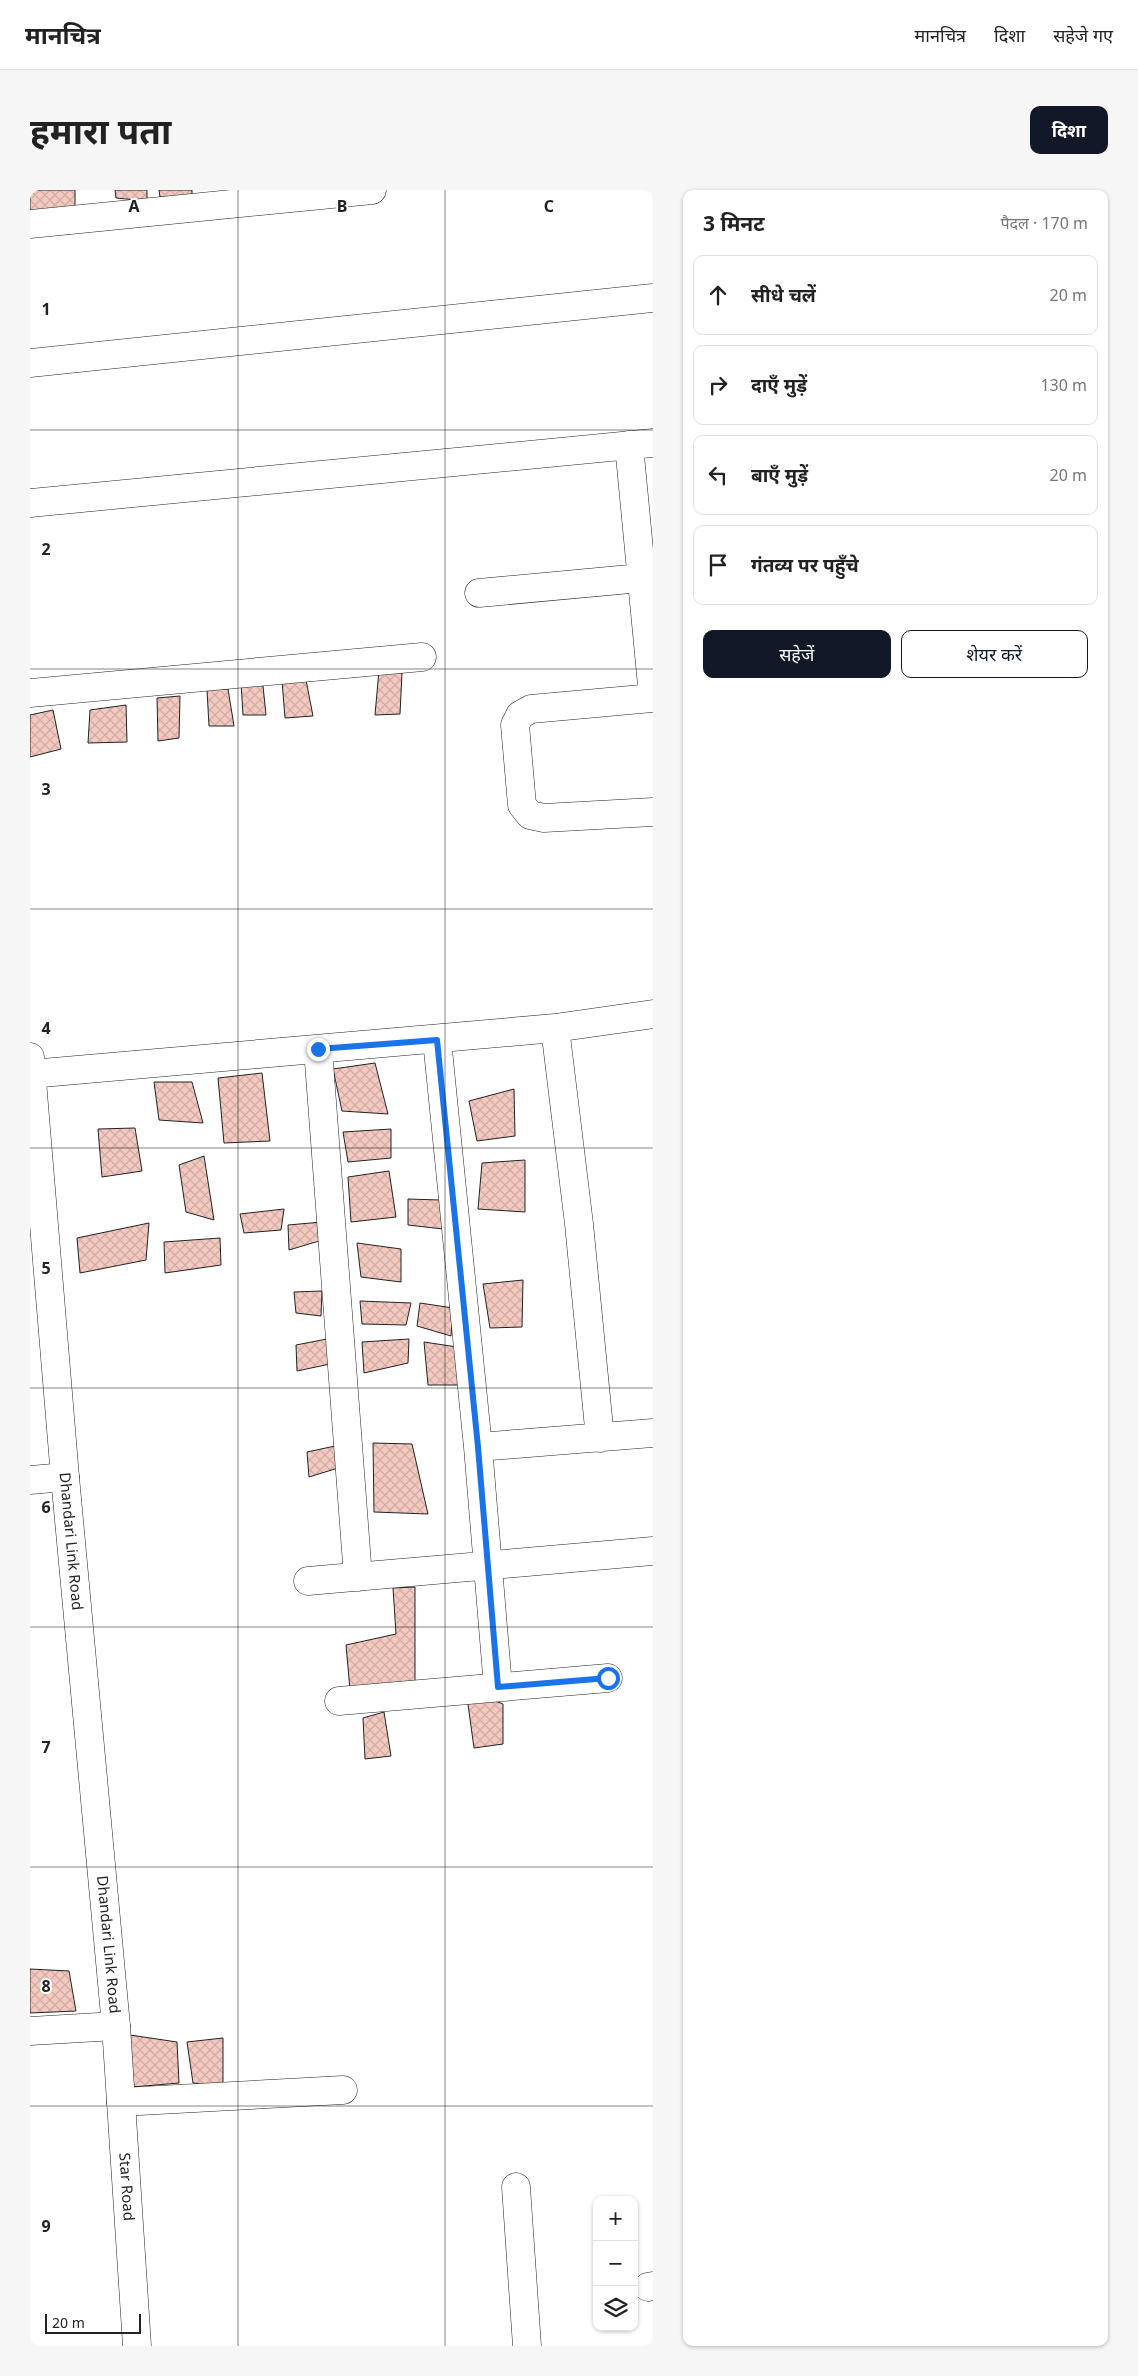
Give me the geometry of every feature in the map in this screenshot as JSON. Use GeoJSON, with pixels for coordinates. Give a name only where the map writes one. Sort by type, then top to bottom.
{"type":"FeatureCollection","features":[{"type":"Feature","properties":{"kind":"street"},"geometry":{"type":"LineString","coordinates":[[30,224],[372,190]]}},
{"type":"Feature","properties":{"kind":"street"},"geometry":{"type":"LineString","coordinates":[[30,363],[653,298]]}},
{"type":"Feature","properties":{"kind":"street"},"geometry":{"type":"LineString","coordinates":[[30,503],[641,444],[640,578],[653,697],[531,709],[520,714],[515,725],[522,805],[530,814],[544,818],[653,812]]}},
{"type":"Feature","properties":{"kind":"street"},"geometry":{"type":"LineString","coordinates":[[479,593],[640,578]]}},
{"type":"Feature","properties":{"kind":"street"},"geometry":{"type":"LineString","coordinates":[[30,693],[422,656]]}},
{"type":"Feature","properties":{"kind":"street"},"geometry":{"type":"LineString","coordinates":[[30,1068],[437,1040],[555,1028],[653,1014]]}},
{"type":"Feature","properties":{"kind":"street"},"geometry":{"type":"LineString","coordinates":[[555,1028],[600,1438]]}},
{"type":"Feature","properties":{"kind":"street"},"geometry":{"type":"LineString","coordinates":[[437,1040],[478,1447],[498,1687]]}},
{"type":"Feature","properties":{"kind":"street"},"geometry":{"type":"LineString","coordinates":[[318,1049],[358,1577]]}},
{"type":"Feature","properties":{"kind":"street","name":"Dhandari Link Road"},"geometry":{"type":"LineString","coordinates":[[30,1068],[65,1477],[116,2026]]}},
{"type":"Feature","properties":{"kind":"street"},"geometry":{"type":"LineString","coordinates":[[478,1447],[653,1433]]}},
{"type":"Feature","properties":{"kind":"street"},"geometry":{"type":"LineString","coordinates":[[30,1480],[65,1477]]}},
{"type":"Feature","properties":{"kind":"street"},"geometry":{"type":"LineString","coordinates":[[308,1581],[653,1551]]}},
{"type":"Feature","properties":{"kind":"street"},"geometry":{"type":"LineString","coordinates":[[339,1701],[608,1678]]}},
{"type":"Feature","properties":{"kind":"street"},"geometry":{"type":"LineString","coordinates":[[30,2030],[116,2026]]}},
{"type":"Feature","properties":{"kind":"street","name":"Star Road"},"geometry":{"type":"LineString","coordinates":[[116,2026],[137,2346]]}},
{"type":"Feature","properties":{"kind":"street"},"geometry":{"type":"LineString","coordinates":[[121,2102],[343,2090]]}},
{"type":"Feature","properties":{"kind":"street"},"geometry":{"type":"LineString","coordinates":[[516,2187],[527,2346]]}},
{"type":"Feature","properties":{"kind":"building"},"geometry":{"type":"Polygon","coordinates":[[[30,190],[75,190],[75,211],[30,212],[30,190]]]}},
{"type":"Feature","properties":{"kind":"building"},"geometry":{"type":"Polygon","coordinates":[[[115,190],[147,190],[147,201],[116,198],[115,190]]]}},
{"type":"Feature","properties":{"kind":"building"},"geometry":{"type":"Polygon","coordinates":[[[159,190],[192,190],[192,197],[160,197],[159,190]]]}},
{"type":"Feature","properties":{"kind":"building"},"geometry":{"type":"Polygon","coordinates":[[[379,670],[402,673],[400,714],[375,715],[379,670]]]}},
{"type":"Feature","properties":{"kind":"building"},"geometry":{"type":"Polygon","coordinates":[[[306,680],[313,716],[285,718],[282,681],[306,680]]]}},
{"type":"Feature","properties":{"kind":"building"},"geometry":{"type":"Polygon","coordinates":[[[241,683],[263,686],[266,715],[243,715],[241,683]]]}},
{"type":"Feature","properties":{"kind":"building"},"geometry":{"type":"Polygon","coordinates":[[[228,689],[234,726],[209,726],[207,690],[228,689]]]}},
{"type":"Feature","properties":{"kind":"building"},"geometry":{"type":"Polygon","coordinates":[[[180,696],[179,738],[158,741],[157,698],[180,696]]]}},
{"type":"Feature","properties":{"kind":"building"},"geometry":{"type":"Polygon","coordinates":[[[126,705],[127,742],[88,743],[90,710],[126,705]]]}},
{"type":"Feature","properties":{"kind":"building"},"geometry":{"type":"Polygon","coordinates":[[[53,710],[61,749],[30,757],[30,715],[53,710]]]}},
{"type":"Feature","properties":{"kind":"building"},"geometry":{"type":"Polygon","coordinates":[[[375,1063],[388,1114],[342,1111],[333,1069],[375,1063]]]}},
{"type":"Feature","properties":{"kind":"building"},"geometry":{"type":"Polygon","coordinates":[[[262,1073],[270,1141],[224,1143],[218,1078],[262,1073]]]}},
{"type":"Feature","properties":{"kind":"building"},"geometry":{"type":"Polygon","coordinates":[[[154,1082],[192,1082],[203,1123],[159,1120],[154,1082]]]}},
{"type":"Feature","properties":{"kind":"building"},"geometry":{"type":"Polygon","coordinates":[[[514,1089],[515,1136],[477,1141],[469,1101],[514,1089]]]}},
{"type":"Feature","properties":{"kind":"building"},"geometry":{"type":"Polygon","coordinates":[[[135,1128],[142,1171],[102,1177],[98,1129],[135,1128]]]}},
{"type":"Feature","properties":{"kind":"building"},"geometry":{"type":"Polygon","coordinates":[[[391,1129],[391,1158],[348,1162],[343,1132],[391,1129]]]}},
{"type":"Feature","properties":{"kind":"building"},"geometry":{"type":"Polygon","coordinates":[[[204,1156],[214,1220],[186,1212],[179,1165],[204,1156]]]}},
{"type":"Feature","properties":{"kind":"building"},"geometry":{"type":"Polygon","coordinates":[[[525,1160],[525,1212],[478,1209],[482,1163],[525,1160]]]}},
{"type":"Feature","properties":{"kind":"building"},"geometry":{"type":"Polygon","coordinates":[[[389,1171],[396,1217],[351,1222],[348,1177],[389,1171]]]}},
{"type":"Feature","properties":{"kind":"building"},"geometry":{"type":"Polygon","coordinates":[[[408,1199],[440,1200],[443,1229],[408,1225],[408,1199]]]}},
{"type":"Feature","properties":{"kind":"building"},"geometry":{"type":"Polygon","coordinates":[[[284,1209],[281,1230],[244,1233],[240,1214],[284,1209]]]}},
{"type":"Feature","properties":{"kind":"building"},"geometry":{"type":"Polygon","coordinates":[[[322,1222],[319,1241],[289,1250],[288,1225],[322,1222]]]}},
{"type":"Feature","properties":{"kind":"building"},"geometry":{"type":"Polygon","coordinates":[[[149,1223],[146,1260],[80,1273],[77,1238],[149,1223]]]}},
{"type":"Feature","properties":{"kind":"building"},"geometry":{"type":"Polygon","coordinates":[[[220,1238],[221,1265],[165,1273],[164,1242],[220,1238]]]}},
{"type":"Feature","properties":{"kind":"building"},"geometry":{"type":"Polygon","coordinates":[[[357,1243],[401,1249],[401,1282],[361,1277],[357,1243]]]}},
{"type":"Feature","properties":{"kind":"building"},"geometry":{"type":"Polygon","coordinates":[[[523,1280],[522,1327],[490,1328],[483,1284],[523,1280]]]}},
{"type":"Feature","properties":{"kind":"building"},"geometry":{"type":"Polygon","coordinates":[[[322,1291],[321,1316],[296,1313],[294,1292],[322,1291]]]}},
{"type":"Feature","properties":{"kind":"building"},"geometry":{"type":"Polygon","coordinates":[[[360,1301],[411,1303],[406,1325],[362,1324],[360,1301]]]}},
{"type":"Feature","properties":{"kind":"building"},"geometry":{"type":"Polygon","coordinates":[[[420,1303],[453,1308],[451,1336],[417,1326],[420,1303]]]}},
{"type":"Feature","properties":{"kind":"building"},"geometry":{"type":"Polygon","coordinates":[[[332,1338],[330,1364],[297,1371],[296,1345],[332,1338]]]}},
{"type":"Feature","properties":{"kind":"building"},"geometry":{"type":"Polygon","coordinates":[[[409,1339],[408,1363],[364,1373],[362,1342],[409,1339]]]}},
{"type":"Feature","properties":{"kind":"building"},"geometry":{"type":"Polygon","coordinates":[[[424,1342],[457,1347],[459,1385],[428,1385],[424,1342]]]}},
{"type":"Feature","properties":{"kind":"building"},"geometry":{"type":"Polygon","coordinates":[[[373,1443],[412,1444],[428,1514],[374,1512],[373,1443]]]}},
{"type":"Feature","properties":{"kind":"building"},"geometry":{"type":"Polygon","coordinates":[[[335,1446],[338,1468],[309,1477],[307,1452],[335,1446]]]}},
{"type":"Feature","properties":{"kind":"building"},"geometry":{"type":"Polygon","coordinates":[[[415,1587],[415,1681],[350,1690],[346,1645],[396,1634],[393,1588],[415,1587]]]}},
{"type":"Feature","properties":{"kind":"building"},"geometry":{"type":"Polygon","coordinates":[[[466,1690],[503,1704],[503,1744],[474,1748],[466,1690]]]}},
{"type":"Feature","properties":{"kind":"building"},"geometry":{"type":"Polygon","coordinates":[[[384,1712],[391,1756],[365,1759],[363,1718],[384,1712]]]}},
{"type":"Feature","properties":{"kind":"building"},"geometry":{"type":"Polygon","coordinates":[[[30,1969],[69,1971],[76,2011],[30,2013],[30,1969]]]}},
{"type":"Feature","properties":{"kind":"building"},"geometry":{"type":"Polygon","coordinates":[[[130,2035],[177,2042],[179,2083],[133,2087],[130,2035]]]}},
{"type":"Feature","properties":{"kind":"building"},"geometry":{"type":"Polygon","coordinates":[[[223,2038],[223,2086],[193,2083],[187,2042],[223,2038]]]}},
{"type":"Feature","properties":{"kind":"route"},"geometry":{"type":"LineString","coordinates":[[318,1049],[437,1040],[478,1447],[498,1687],[608,1678]]}}]}
